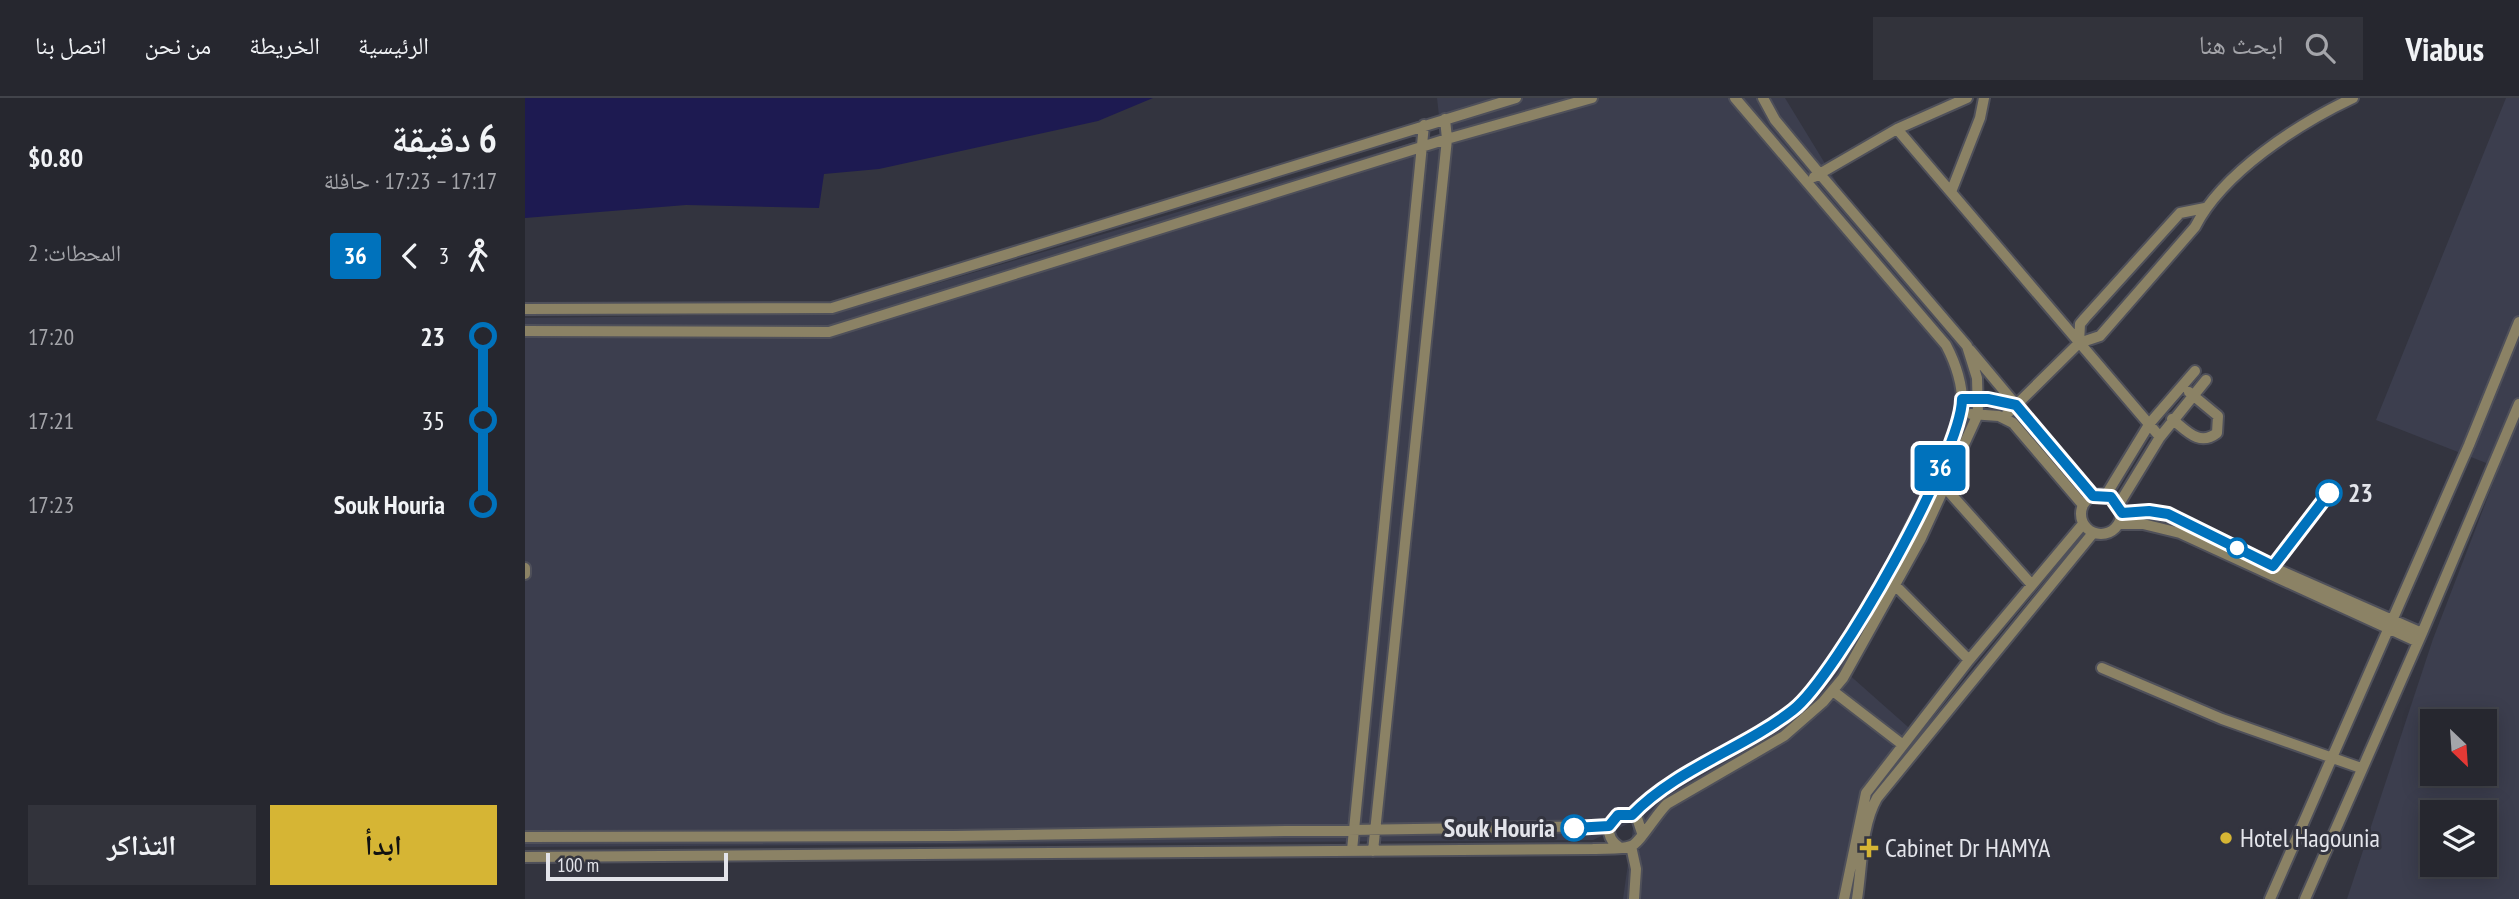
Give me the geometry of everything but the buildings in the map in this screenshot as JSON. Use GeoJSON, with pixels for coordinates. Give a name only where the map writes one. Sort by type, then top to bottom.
{"type":"FeatureCollection","features":[{"type":"Feature","properties":{"kind":"street"},"geometry":{"type":"LineString","coordinates":[[525,309],[832,308],[935,279],[1516,98]]}},
{"type":"Feature","properties":{"kind":"street"},"geometry":{"type":"LineString","coordinates":[[525,331],[829,332],[1447,139],[1592,98]]}},
{"type":"Feature","properties":{"kind":"street"},"geometry":{"type":"LineString","coordinates":[[1632,815],[1648,798],[1745,743],[1794,710],[1812,692],[1840,654],[1885,576],[1935,479],[1962,413],[1956,364],[1946,345],[1735,98]]}},
{"type":"Feature","properties":{"kind":"street"},"geometry":{"type":"LineString","coordinates":[[1763,98],[1776,120],[1819,173],[2093,496]]}},
{"type":"Feature","properties":{"kind":"street"},"geometry":{"type":"LineString","coordinates":[[1808,182],[1819,173],[1898,129],[1967,98]]}},
{"type":"Feature","properties":{"kind":"street"},"geometry":{"type":"LineString","coordinates":[[1951,192],[1980,118],[1984,98]]}},
{"type":"Feature","properties":{"kind":"street"},"geometry":{"type":"LineString","coordinates":[[2003,418],[2079,343],[2100,336],[2195,227],[2205,208],[2230,180],[2315,116],[2353,98]]}},
{"type":"Feature","properties":{"kind":"street"},"geometry":{"type":"LineString","coordinates":[[1373,851],[1447,139],[1445,118]]}},
{"type":"Feature","properties":{"kind":"street"},"geometry":{"type":"LineString","coordinates":[[1352,850],[1424,125]]}},
{"type":"Feature","properties":{"kind":"street"},"geometry":{"type":"LineString","coordinates":[[1898,129],[2160,437]]}},
{"type":"Feature","properties":{"kind":"street"},"geometry":{"type":"LineString","coordinates":[[2079,343],[2080,324],[2180,213],[2205,208]]}},
{"type":"Feature","properties":{"kind":"street"},"geometry":{"type":"LineString","coordinates":[[2270,899],[2391,625],[2519,322]]}},
{"type":"Feature","properties":{"kind":"street"},"geometry":{"type":"LineString","coordinates":[[525,857],[1593,849],[1631,846],[1667,804],[1784,736],[1833,691],[1854,660],[1946,488],[1978,414],[1980,399],[1967,346]]}},
{"type":"Feature","properties":{"kind":"street"},"geometry":{"type":"LineString","coordinates":[[2106,495],[2150,423],[2195,371]]}},
{"type":"Feature","properties":{"kind":"street"},"geometry":{"type":"LineString","coordinates":[[2083,524],[2093,533],[2106,534],[2120,514],[2160,437],[2206,380]]}},
{"type":"Feature","properties":{"kind":"street"},"geometry":{"type":"LineString","coordinates":[[2161,410],[2198,439],[2209,439],[2217,433],[2218,416],[2182,386]]}},
{"type":"Feature","properties":{"kind":"street"},"geometry":{"type":"LineString","coordinates":[[1962,399],[2016,405]]}},
{"type":"Feature","properties":{"kind":"street"},"geometry":{"type":"LineString","coordinates":[[2305,899],[2519,404]]}},
{"type":"Feature","properties":{"kind":"street"},"geometry":{"type":"LineString","coordinates":[[1844,899],[1863,800],[1969,660],[2083,524],[2083,505],[2019,429],[2003,418],[1962,413]]}},
{"type":"Feature","properties":{"kind":"street"},"geometry":{"type":"LineString","coordinates":[[1935,479],[2032,585]]}},
{"type":"Feature","properties":{"kind":"street"},"geometry":{"type":"LineString","coordinates":[[2106,495],[2120,514],[2143,524],[2181,533],[2420,638]]}},
{"type":"Feature","properties":{"kind":"street"},"geometry":{"type":"LineString","coordinates":[[2083,505],[2093,496],[2106,495]]}},
{"type":"Feature","properties":{"kind":"street"},"geometry":{"type":"LineString","coordinates":[[1857,899],[1864,843],[1877,798],[2093,533]]}},
{"type":"Feature","properties":{"kind":"street"},"geometry":{"type":"LineString","coordinates":[[525,568],[525,574]]}},
{"type":"Feature","properties":{"kind":"street"},"geometry":{"type":"LineString","coordinates":[[1381,571],[1401,574]]}},
{"type":"Feature","properties":{"kind":"street"},"geometry":{"type":"LineString","coordinates":[[1885,576],[1896,584],[1969,660]]}},
{"type":"Feature","properties":{"kind":"street"},"geometry":{"type":"LineString","coordinates":[[1379,588],[1400,587]]}},
{"type":"Feature","properties":{"kind":"street"},"geometry":{"type":"LineString","coordinates":[[2102,668],[2222,719],[2361,768]]}},
{"type":"Feature","properties":{"kind":"street"},"geometry":{"type":"LineString","coordinates":[[1833,691],[1903,746]]}},
{"type":"Feature","properties":{"kind":"street"},"geometry":{"type":"LineString","coordinates":[[1618,846],[1611,840],[1609,826],[1618,815],[1632,815],[1640,822],[1642,833]]}},
{"type":"Feature","properties":{"kind":"street"},"geometry":{"type":"LineString","coordinates":[[525,837],[1375,831],[1609,826]]}},
{"type":"Feature","properties":{"kind":"street"},"geometry":{"type":"LineString","coordinates":[[1631,846],[1636,869],[1635,899]]}},
{"type":"Feature","properties":{"kind":"shaded area"},"geometry":{"type":"Polygon","coordinates":[[[525,98],[1153,98],[1098,121],[879,169],[824,174],[819,208],[686,205],[525,218],[525,98]]]}},
{"type":"Feature","properties":{"kind":"shaded area"},"geometry":{"type":"Polygon","coordinates":[[[1437,98],[1785,98],[1854,211],[1961,347],[1974,378],[1980,402],[1846,672],[1916,734],[1866,798],[1841,899],[1623,899],[1634,821],[1593,840],[525,847],[525,318],[834,314],[1441,134],[1437,98]]]}},
{"type":"Feature","properties":{"kind":"shaded area"},"geometry":{"type":"Polygon","coordinates":[[[2506,98],[2519,98],[2519,899],[2347,899],[2433,639],[2499,468],[2376,420],[2506,98]]]}},
{"type":"Feature","properties":{"kind":"bus line","name":"36"},"geometry":{"type":"LineString","coordinates":[[1574,828],[1609,826],[1618,815],[1632,815],[1648,798],[1745,743],[1794,710],[1812,692],[1840,654],[1885,576],[1935,479],[1956,431],[1962,413],[1962,399],[2000,400],[2016,405],[2093,496],[2101,494],[2111,497],[2119,504],[2122,513],[2149,511],[2168,514],[2273,566],[2329,493]]}},
{"type":"Feature","properties":{"kind":"place","name":"23"},"geometry":{"type":"Point","coordinates":[2329,493]}},
{"type":"Feature","properties":{"kind":"place","name":"Souk Houria"},"geometry":{"type":"Point","coordinates":[1574,828]}},
{"type":"Feature","properties":{"kind":"place","name":"Hotel Hagounia"},"geometry":{"type":"Point","coordinates":[2226,838]}},
{"type":"Feature","properties":{"kind":"place","name":"Cabinet Dr HAMYA"},"geometry":{"type":"Point","coordinates":[1869,848]}}]}
